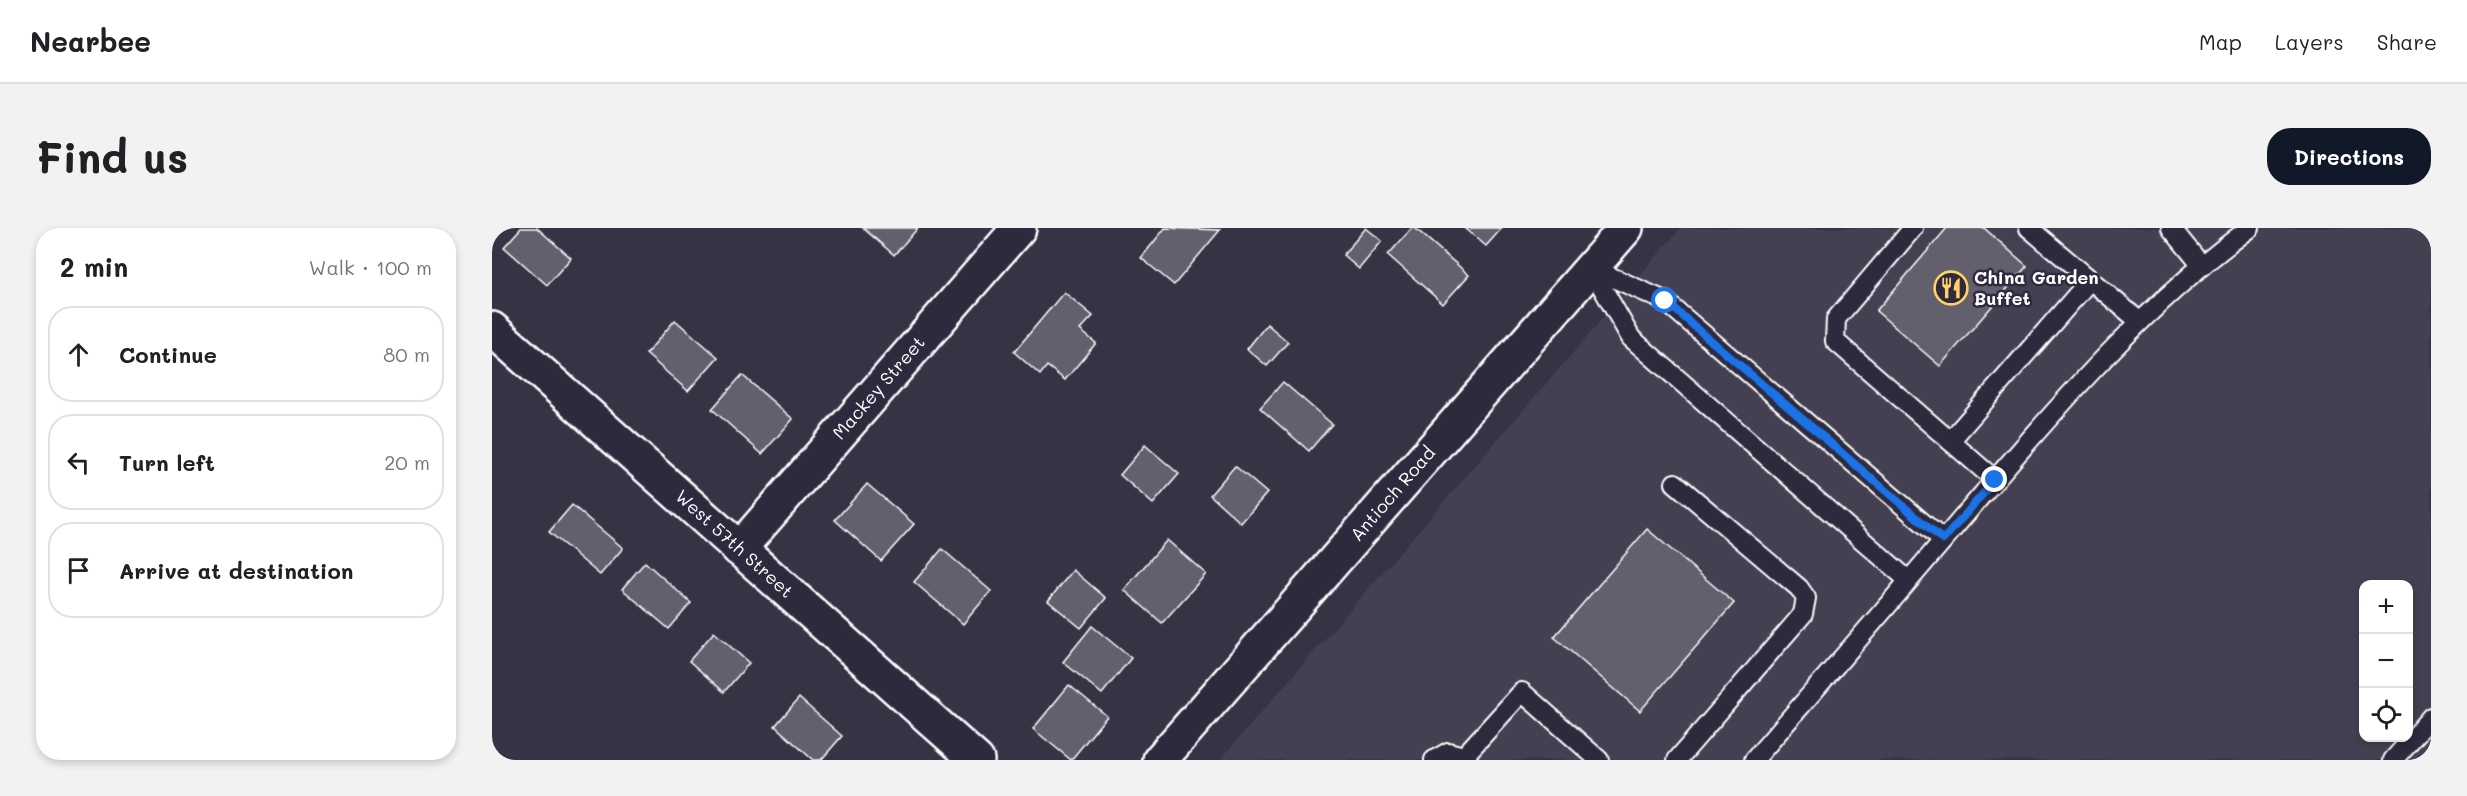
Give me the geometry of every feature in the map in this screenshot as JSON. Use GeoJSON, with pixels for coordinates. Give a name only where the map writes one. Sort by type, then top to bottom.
{"type":"FeatureCollection","features":[{"type":"Feature","properties":{"kind":"street","name":"Mackey Street"},"geometry":{"type":"LineString","coordinates":[[739,549],[1019,228]]}},
{"type":"Feature","properties":{"kind":"street","name":"Antioch Road"},"geometry":{"type":"LineString","coordinates":[[1160,760],[1626,228]]}},
{"type":"Feature","properties":{"kind":"street","name":"West 57th Street"},"geometry":{"type":"LineString","coordinates":[[492,329],[977,760]]}},
{"type":"Feature","properties":{"kind":"lane"},"geometry":{"type":"LineString","coordinates":[[1913,228],[1836,320],[1835,341],[1995,480]]}},
{"type":"Feature","properties":{"kind":"lane"},"geometry":{"type":"LineString","coordinates":[[2029,228],[2139,321]]}},
{"type":"Feature","properties":{"kind":"lane"},"geometry":{"type":"LineString","coordinates":[[2171,228],[2202,266]]}},
{"type":"Feature","properties":{"kind":"lane"},"geometry":{"type":"LineString","coordinates":[[1754,760],[1995,480],[2139,321],[2250,228]]}},
{"type":"Feature","properties":{"kind":"lane"},"geometry":{"type":"LineString","coordinates":[[1591,268],[1665,301],[1943,540]]}},
{"type":"Feature","properties":{"kind":"lane"},"geometry":{"type":"LineString","coordinates":[[1591,268],[1631,338],[1908,580]]}},
{"type":"Feature","properties":{"kind":"lane"},"geometry":{"type":"LineString","coordinates":[[1950,441],[2090,280]]}},
{"type":"Feature","properties":{"kind":"lane"},"geometry":{"type":"LineString","coordinates":[[1674,483],[1799,588],[1806,598],[1803,614],[1677,760]]}},
{"type":"Feature","properties":{"kind":"lane"},"geometry":{"type":"LineString","coordinates":[[1434,760],[1448,752],[1466,758],[1522,692],[1599,760]]}},
{"type":"Feature","properties":{"kind":"lane"},"geometry":{"type":"LineString","coordinates":[[2393,760],[2431,717]]}},
{"type":"Feature","properties":{"kind":"shaded area"},"geometry":{"type":"Polygon","coordinates":[[[1681,228],[2431,228],[2431,760],[1220,760],[1681,228]]]}},
{"type":"Feature","properties":{"kind":"building"},"geometry":{"type":"Polygon","coordinates":[[[521,228],[537,228],[571,258],[547,285],[504,247],[521,228]]]}},
{"type":"Feature","properties":{"kind":"building"},"geometry":{"type":"Polygon","coordinates":[[[863,228],[918,228],[894,255],[863,228]]]}},
{"type":"Feature","properties":{"kind":"building"},"geometry":{"type":"Polygon","coordinates":[[[1165,228],[1220,230],[1174,285],[1141,258],[1165,228]]]}},
{"type":"Feature","properties":{"kind":"building"},"geometry":{"type":"Polygon","coordinates":[[[1366,228],[1382,241],[1359,269],[1343,255],[1366,228]]]}},
{"type":"Feature","properties":{"kind":"building"},"geometry":{"type":"Polygon","coordinates":[[[1412,228],[1415,228],[1469,275],[1443,304],[1388,255],[1412,228]]]}},
{"type":"Feature","properties":{"kind":"building"},"geometry":{"type":"Polygon","coordinates":[[[1465,228],[1502,228],[1486,246],[1465,228]]]}},
{"type":"Feature","properties":{"kind":"building","name":"China Garden Buffet"},"geometry":{"type":"Polygon","coordinates":[[[1947,228],[1984,228],[2027,266],[1940,366],[1876,311],[1947,228]]]}},
{"type":"Feature","properties":{"kind":"building"},"geometry":{"type":"Polygon","coordinates":[[[1064,292],[1093,316],[1080,330],[1096,343],[1065,380],[1047,366],[1040,375],[1014,352],[1064,292]]]}},
{"type":"Feature","properties":{"kind":"building"},"geometry":{"type":"Polygon","coordinates":[[[675,320],[718,357],[688,391],[646,354],[675,320]]]}},
{"type":"Feature","properties":{"kind":"building"},"geometry":{"type":"Polygon","coordinates":[[[1267,324],[1288,342],[1267,366],[1247,349],[1267,324]]]}},
{"type":"Feature","properties":{"kind":"building"},"geometry":{"type":"Polygon","coordinates":[[[742,375],[793,419],[762,454],[712,409],[742,375]]]}},
{"type":"Feature","properties":{"kind":"building"},"geometry":{"type":"Polygon","coordinates":[[[1283,382],[1332,424],[1309,451],[1260,408],[1283,382]]]}},
{"type":"Feature","properties":{"kind":"building"},"geometry":{"type":"Polygon","coordinates":[[[1145,445],[1179,474],[1153,504],[1120,475],[1145,445]]]}},
{"type":"Feature","properties":{"kind":"building"},"geometry":{"type":"Polygon","coordinates":[[[1235,466],[1267,493],[1241,523],[1210,495],[1235,466]]]}},
{"type":"Feature","properties":{"kind":"building"},"geometry":{"type":"Polygon","coordinates":[[[867,484],[914,524],[881,561],[835,520],[867,484]]]}},
{"type":"Feature","properties":{"kind":"building"},"geometry":{"type":"Polygon","coordinates":[[[572,505],[623,548],[600,575],[549,532],[572,505]]]}},
{"type":"Feature","properties":{"kind":"building"},"geometry":{"type":"Polygon","coordinates":[[[1647,529],[1734,603],[1640,711],[1554,637],[1647,529]]]}},
{"type":"Feature","properties":{"kind":"building"},"geometry":{"type":"Polygon","coordinates":[[[1167,540],[1206,574],[1162,623],[1124,590],[1167,540]]]}},
{"type":"Feature","properties":{"kind":"building"},"geometry":{"type":"Polygon","coordinates":[[[942,549],[991,591],[963,624],[914,582],[942,549]]]}},
{"type":"Feature","properties":{"kind":"building"},"geometry":{"type":"Polygon","coordinates":[[[645,562],[691,603],[669,629],[622,589],[645,562]]]}},
{"type":"Feature","properties":{"kind":"building"},"geometry":{"type":"Polygon","coordinates":[[[1073,570],[1106,598],[1081,628],[1048,601],[1073,570]]]}},
{"type":"Feature","properties":{"kind":"building"},"geometry":{"type":"Polygon","coordinates":[[[1092,626],[1131,658],[1102,694],[1063,662],[1092,626]]]}},
{"type":"Feature","properties":{"kind":"building"},"geometry":{"type":"Polygon","coordinates":[[[714,632],[749,663],[724,692],[689,661],[714,632]]]}},
{"type":"Feature","properties":{"kind":"building"},"geometry":{"type":"Polygon","coordinates":[[[1069,685],[1107,716],[1071,760],[1033,729],[1069,685]]]}},
{"type":"Feature","properties":{"kind":"building"},"geometry":{"type":"Polygon","coordinates":[[[799,698],[842,736],[821,760],[813,760],[775,726],[799,698]]]}},
{"type":"Feature","properties":{"kind":"place","name":"China Garden Buffet"},"geometry":{"type":"Point","coordinates":[1951,288]}},
{"type":"Feature","properties":{"kind":"route"},"geometry":{"type":"LineString","coordinates":[[1665,301],[1943,540],[1995,480]]}}]}
